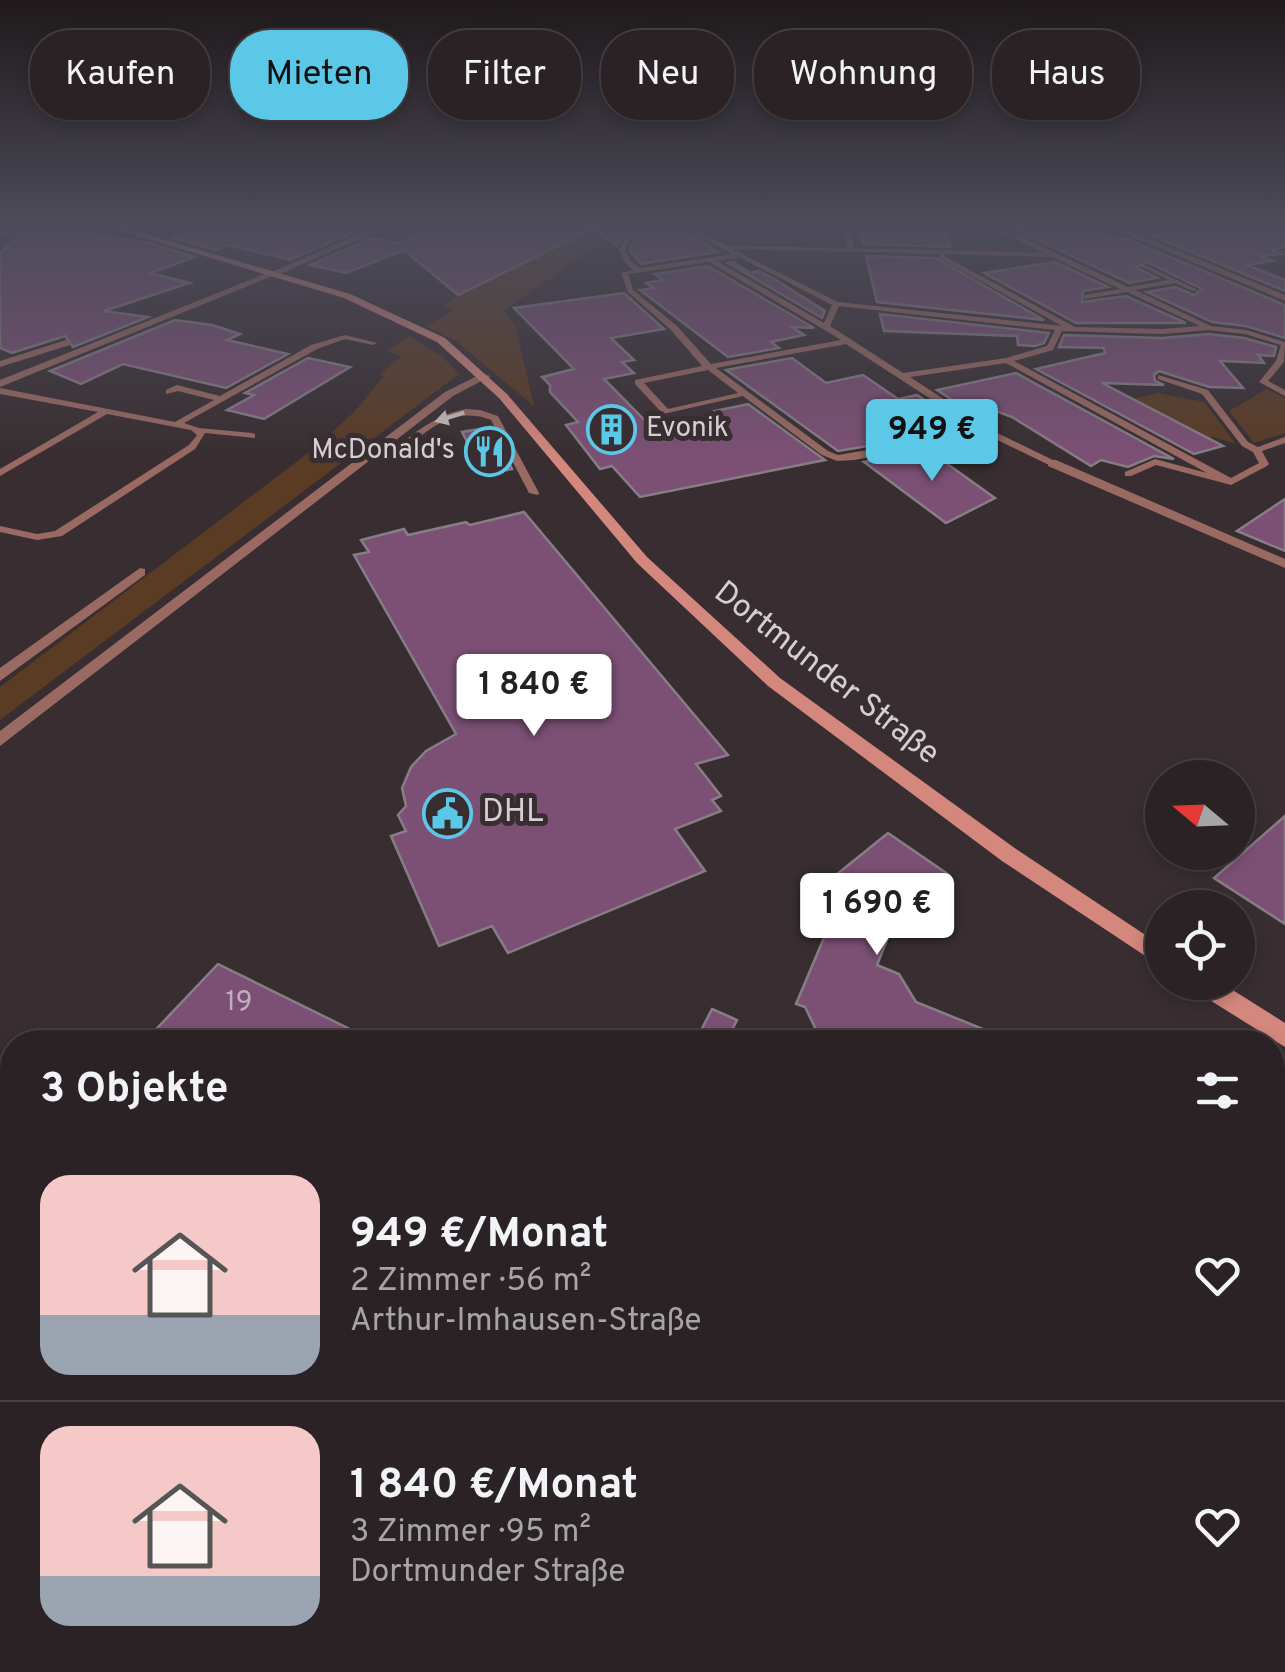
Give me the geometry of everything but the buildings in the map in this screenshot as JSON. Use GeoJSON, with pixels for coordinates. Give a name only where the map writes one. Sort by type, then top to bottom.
{"type":"FeatureCollection","features":[{"type":"Feature","properties":{"kind":"main road","name":"Dortmunder Straße"},"geometry":{"type":"LineString","coordinates":[[363,305],[441,340],[491,382],[642,560],[760,670],[1009,855],[1145,947]]}},
{"type":"Feature","properties":{"kind":"main road"},"geometry":{"type":"LineString","coordinates":[[1228,1000],[1276,1030]]}},
{"type":"Feature","properties":{"kind":"street"},"geometry":{"type":"LineString","coordinates":[[145,312],[163,305]]}},
{"type":"Feature","properties":{"kind":"street"},"geometry":{"type":"LineString","coordinates":[[0,384],[196,305]]}},
{"type":"Feature","properties":{"kind":"street"},"geometry":{"type":"LineString","coordinates":[[0,364],[82,336]]}},
{"type":"Feature","properties":{"kind":"street"},"geometry":{"type":"LineString","coordinates":[[0,384],[20,358]]}},
{"type":"Feature","properties":{"kind":"street"},"geometry":{"type":"LineString","coordinates":[[0,740],[436,405],[491,382]]}},
{"type":"Feature","properties":{"kind":"street"},"geometry":{"type":"LineString","coordinates":[[1052,463],[1285,564]]}},
{"type":"Feature","properties":{"kind":"street"},"geometry":{"type":"LineString","coordinates":[[0,676],[140,572]]}},
{"type":"Feature","properties":{"kind":"lane"},"geometry":{"type":"LineString","coordinates":[[646,305],[743,394],[837,458],[988,432]]}},
{"type":"Feature","properties":{"kind":"lane"},"geometry":{"type":"LineString","coordinates":[[788,305],[988,432],[1052,463]]}},
{"type":"Feature","properties":{"kind":"lane"},"geometry":{"type":"LineString","coordinates":[[826,327],[836,305]]}},
{"type":"Feature","properties":{"kind":"lane"},"geometry":{"type":"LineString","coordinates":[[845,305],[1059,330],[1152,334],[1208,328],[1246,332],[1285,344],[1280,362],[1263,382],[1285,393]]}},
{"type":"Feature","properties":{"kind":"lane"},"geometry":{"type":"LineString","coordinates":[[1030,305],[1076,330]]}},
{"type":"Feature","properties":{"kind":"lane"},"geometry":{"type":"LineString","coordinates":[[1158,305],[1208,328]]}},
{"type":"Feature","properties":{"kind":"lane"},"geometry":{"type":"LineString","coordinates":[[903,376],[1007,360],[1050,348],[1059,330]]}},
{"type":"Feature","properties":{"kind":"lane"},"geometry":{"type":"LineString","coordinates":[[174,424],[314,347],[345,337],[373,343]]}},
{"type":"Feature","properties":{"kind":"lane"},"geometry":{"type":"LineString","coordinates":[[743,394],[666,412],[638,382],[706,364],[788,356],[848,340]]}},
{"type":"Feature","properties":{"kind":"lane"},"geometry":{"type":"LineString","coordinates":[[1007,360],[1230,482]]}},
{"type":"Feature","properties":{"kind":"lane"},"geometry":{"type":"LineString","coordinates":[[1128,474],[1154,462],[1230,482],[1264,464],[1257,450],[1244,444],[1205,392],[1161,377]]}},
{"type":"Feature","properties":{"kind":"lane"},"geometry":{"type":"LineString","coordinates":[[164,378],[173,390],[222,399]]}},
{"type":"Feature","properties":{"kind":"lane"},"geometry":{"type":"LineString","coordinates":[[0,384],[85,408],[252,436]]}},
{"type":"Feature","properties":{"kind":"lane"},"geometry":{"type":"LineString","coordinates":[[72,413],[85,408]]}},
{"type":"Feature","properties":{"kind":"lane"},"geometry":{"type":"LineString","coordinates":[[0,474],[106,412]]}},
{"type":"Feature","properties":{"kind":"lane"},"geometry":{"type":"LineString","coordinates":[[394,460],[393,455],[440,418],[461,412],[484,414],[495,418],[534,493]]}},
{"type":"Feature","properties":{"kind":"lane"},"geometry":{"type":"LineString","coordinates":[[0,528],[36,537],[58,534],[192,446],[200,438],[200,430]]}},
{"type":"Feature","properties":{"kind":"lane"},"geometry":{"type":"LineString","coordinates":[[1257,450],[1285,440]]}},
{"type":"Feature","properties":{"kind":"shaded area"},"geometry":{"type":"Polygon","coordinates":[[[442,305],[512,305],[503,311],[515,325],[534,406],[455,340],[426,327],[455,310],[442,305]]]}},
{"type":"Feature","properties":{"kind":"shaded area"},"geometry":{"type":"Polygon","coordinates":[[[409,336],[443,357],[459,374],[0,720],[0,687],[316,447],[355,411],[384,376],[380,374],[401,356],[386,351],[409,336]]]}},
{"type":"Feature","properties":{"kind":"shaded area"},"geometry":{"type":"Polygon","coordinates":[[[1267,389],[1285,398],[1285,433],[1254,443],[1229,411],[1267,389]]]}},
{"type":"Feature","properties":{"kind":"shaded area"},"geometry":{"type":"Polygon","coordinates":[[[1158,393],[1204,402],[1236,444],[1214,437],[1194,442],[1133,399],[1158,393]]]}},
{"type":"Feature","properties":{"kind":"place","name":"Evonik"},"geometry":{"type":"Point","coordinates":[611,429]}},
{"type":"Feature","properties":{"kind":"place","name":"McDonald's"},"geometry":{"type":"Point","coordinates":[490,451]}},
{"type":"Feature","properties":{"kind":"place","name":"DHL"},"geometry":{"type":"Point","coordinates":[447,813]}}]}
